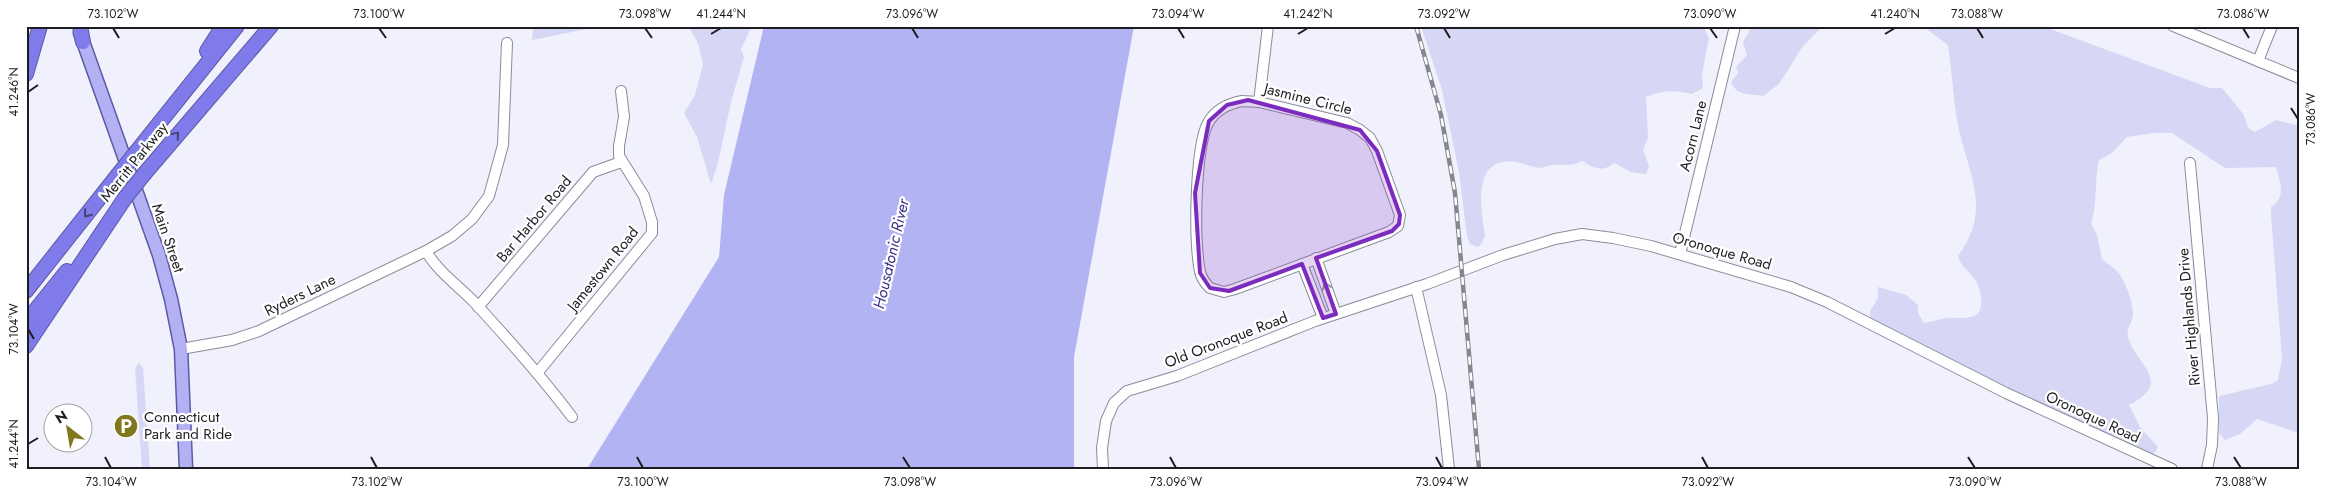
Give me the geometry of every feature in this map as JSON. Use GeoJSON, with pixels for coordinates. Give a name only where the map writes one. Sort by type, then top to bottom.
{"type":"FeatureCollection","features":[{"type":"Feature","properties":{"kind":"highway"},"geometry":{"type":"LineString","coordinates":[[26,74],[40,26]]}},
{"type":"Feature","properties":{"kind":"highway"},"geometry":{"type":"LineString","coordinates":[[79,26],[82,42]]}},
{"type":"Feature","properties":{"kind":"highway"},"geometry":{"type":"LineString","coordinates":[[161,121],[223,26]]}},
{"type":"Feature","properties":{"kind":"highway","name":"Merritt Parkway"},"geometry":{"type":"LineString","coordinates":[[26,291],[237,26]]}},
{"type":"Feature","properties":{"kind":"highway","name":"Merritt Parkway"},"geometry":{"type":"LineString","coordinates":[[26,322],[145,172],[271,26]]}},
{"type":"Feature","properties":{"kind":"highway"},"geometry":{"type":"LineString","coordinates":[[26,346],[125,198]]}},
{"type":"Feature","properties":{"kind":"main road","name":"Main Street"},"geometry":{"type":"LineString","coordinates":[[82,42],[159,255],[181,349],[186,469]]}},
{"type":"Feature","properties":{"kind":"street"},"geometry":{"type":"LineString","coordinates":[[1259,102],[1268,26]]}},
{"type":"Feature","properties":{"kind":"street","name":"Acorn Lane"},"geometry":{"type":"LineString","coordinates":[[1680,254],[1735,26]]}},
{"type":"Feature","properties":{"kind":"street"},"geometry":{"type":"LineString","coordinates":[[2173,26],[2299,78]]}},
{"type":"Feature","properties":{"kind":"street"},"geometry":{"type":"LineString","coordinates":[[2258,61],[2272,26]]}},
{"type":"Feature","properties":{"kind":"street","name":"Ryders Lane"},"geometry":{"type":"LineString","coordinates":[[181,349],[232,340],[258,331],[426,251],[464,227],[480,210],[489,196],[503,145],[507,43]]}},
{"type":"Feature","properties":{"kind":"street"},"geometry":{"type":"LineString","coordinates":[[621,91],[624,117],[619,146],[621,162]]}},
{"type":"Feature","properties":{"kind":"street","name":"Jasmine Circle"},"geometry":{"type":"LineString","coordinates":[[1242,101],[1259,102],[1348,123],[1365,133],[1377,151],[1400,215],[1398,226],[1389,232],[1316,258],[1224,292],[1210,288],[1200,273],[1195,192],[1206,126],[1216,112],[1227,105],[1242,101]]}},
{"type":"Feature","properties":{"kind":"street","name":"Bar Harbor Road"},"geometry":{"type":"LineString","coordinates":[[478,307],[593,172],[621,162]]}},
{"type":"Feature","properties":{"kind":"street","name":"Jamestown Road"},"geometry":{"type":"LineString","coordinates":[[538,372],[652,233],[652,222],[644,196],[621,162]]}},
{"type":"Feature","properties":{"kind":"street","name":"River Highlands Drive"},"geometry":{"type":"LineString","coordinates":[[2190,163],[2213,418],[2212,444],[2207,469]]}},
{"type":"Feature","properties":{"kind":"street","name":"Oronoque Road"},"geometry":{"type":"LineString","coordinates":[[1416,287],[1512,252],[1582,234],[1621,239],[1680,254],[1806,293],[2006,393],[2172,469]]}},
{"type":"Feature","properties":{"kind":"street"},"geometry":{"type":"LineString","coordinates":[[426,251],[432,262],[478,307],[538,372],[572,417]]}},
{"type":"Feature","properties":{"kind":"street"},"geometry":{"type":"LineString","coordinates":[[1316,258],[1336,314]]}},
{"type":"Feature","properties":{"kind":"street"},"geometry":{"type":"LineString","coordinates":[[1302,264],[1323,318]]}},
{"type":"Feature","properties":{"kind":"street"},"geometry":{"type":"LineString","coordinates":[[1416,287],[1442,395],[1449,469]]}},
{"type":"Feature","properties":{"kind":"street","name":"Old Oronoque Road"},"geometry":{"type":"LineString","coordinates":[[1103,469],[1106,421],[1114,403],[1127,391],[1192,370],[1323,318],[1416,287]]}},
{"type":"Feature","properties":{"kind":"highlighted area"},"geometry":{"type":"Polygon","coordinates":[[[1248,100],[1360,130],[1377,151],[1400,215],[1399,224],[1392,231],[1316,258],[1336,314],[1323,318],[1302,264],[1229,291],[1210,288],[1200,273],[1195,193],[1209,121],[1227,105],[1248,100]]]}},
{"type":"Feature","properties":{"kind":"shaded area"},"geometry":{"type":"Polygon","coordinates":[[[533,26],[602,26],[532,40],[533,26]]]}},
{"type":"Feature","properties":{"kind":"shaded area"},"geometry":{"type":"Polygon","coordinates":[[[679,26],[752,26],[741,49],[744,57],[711,184],[697,137],[684,113],[695,95],[703,64],[698,43],[690,29],[679,26]]]}},
{"type":"Feature","properties":{"kind":"shaded area"},"geometry":{"type":"Polygon","coordinates":[[[1421,26],[1703,26],[1709,38],[1702,74],[1703,88],[1692,94],[1669,91],[1646,97],[1648,138],[1643,150],[1649,166],[1646,174],[1631,172],[1614,163],[1602,169],[1582,161],[1542,168],[1515,162],[1501,162],[1491,167],[1485,176],[1482,187],[1481,199],[1485,236],[1478,247],[1470,244],[1467,236],[1459,172],[1442,90],[1421,26]]]}},
{"type":"Feature","properties":{"kind":"shaded area"},"geometry":{"type":"Polygon","coordinates":[[[1752,26],[1823,26],[1803,46],[1779,84],[1763,96],[1744,94],[1737,90],[1731,82],[1738,73],[1736,67],[1747,55],[1743,42],[1752,26]]]}},
{"type":"Feature","properties":{"kind":"shaded area"},"geometry":{"type":"Polygon","coordinates":[[[1922,26],[2042,26],[2210,88],[2222,88],[2244,115],[2248,128],[2255,132],[2276,120],[2299,126],[2299,433],[2257,419],[2240,434],[2225,440],[2219,433],[2219,396],[2271,384],[2278,380],[2282,359],[2271,215],[2271,207],[2276,203],[2281,194],[2276,167],[2225,168],[2172,133],[2153,133],[2127,137],[2112,153],[2099,160],[2091,223],[2097,235],[2102,259],[2120,275],[2130,297],[2133,314],[2128,337],[2151,380],[2149,388],[2142,397],[2129,405],[2140,427],[2158,447],[2154,454],[2066,416],[1870,319],[1870,311],[1878,298],[1878,287],[1906,295],[1918,305],[1918,313],[1924,323],[1947,318],[1971,317],[1976,315],[1981,307],[1978,285],[1958,256],[1968,239],[1974,223],[1976,207],[1972,176],[1958,125],[1948,45],[1922,26]]]}},
{"type":"Feature","properties":{"kind":"shaded area"},"geometry":{"type":"Polygon","coordinates":[[[139,363],[143,368],[150,469],[142,469],[135,368],[139,363]]]}},
{"type":"Feature","properties":{"kind":"water","name":"Housatonic River"},"geometry":{"type":"Polygon","coordinates":[[[764,26],[1134,26],[1074,357],[1074,469],[587,469],[719,257],[724,195],[764,26]]]}},
{"type":"Feature","properties":{"kind":"railway"},"geometry":{"type":"LineString","coordinates":[[1416,26],[1441,115],[1455,193],[1479,469]]}},
{"type":"Feature","properties":{"kind":"place","name":"Connecticut Park and Ride"},"geometry":{"type":"Point","coordinates":[126,426]}}]}
